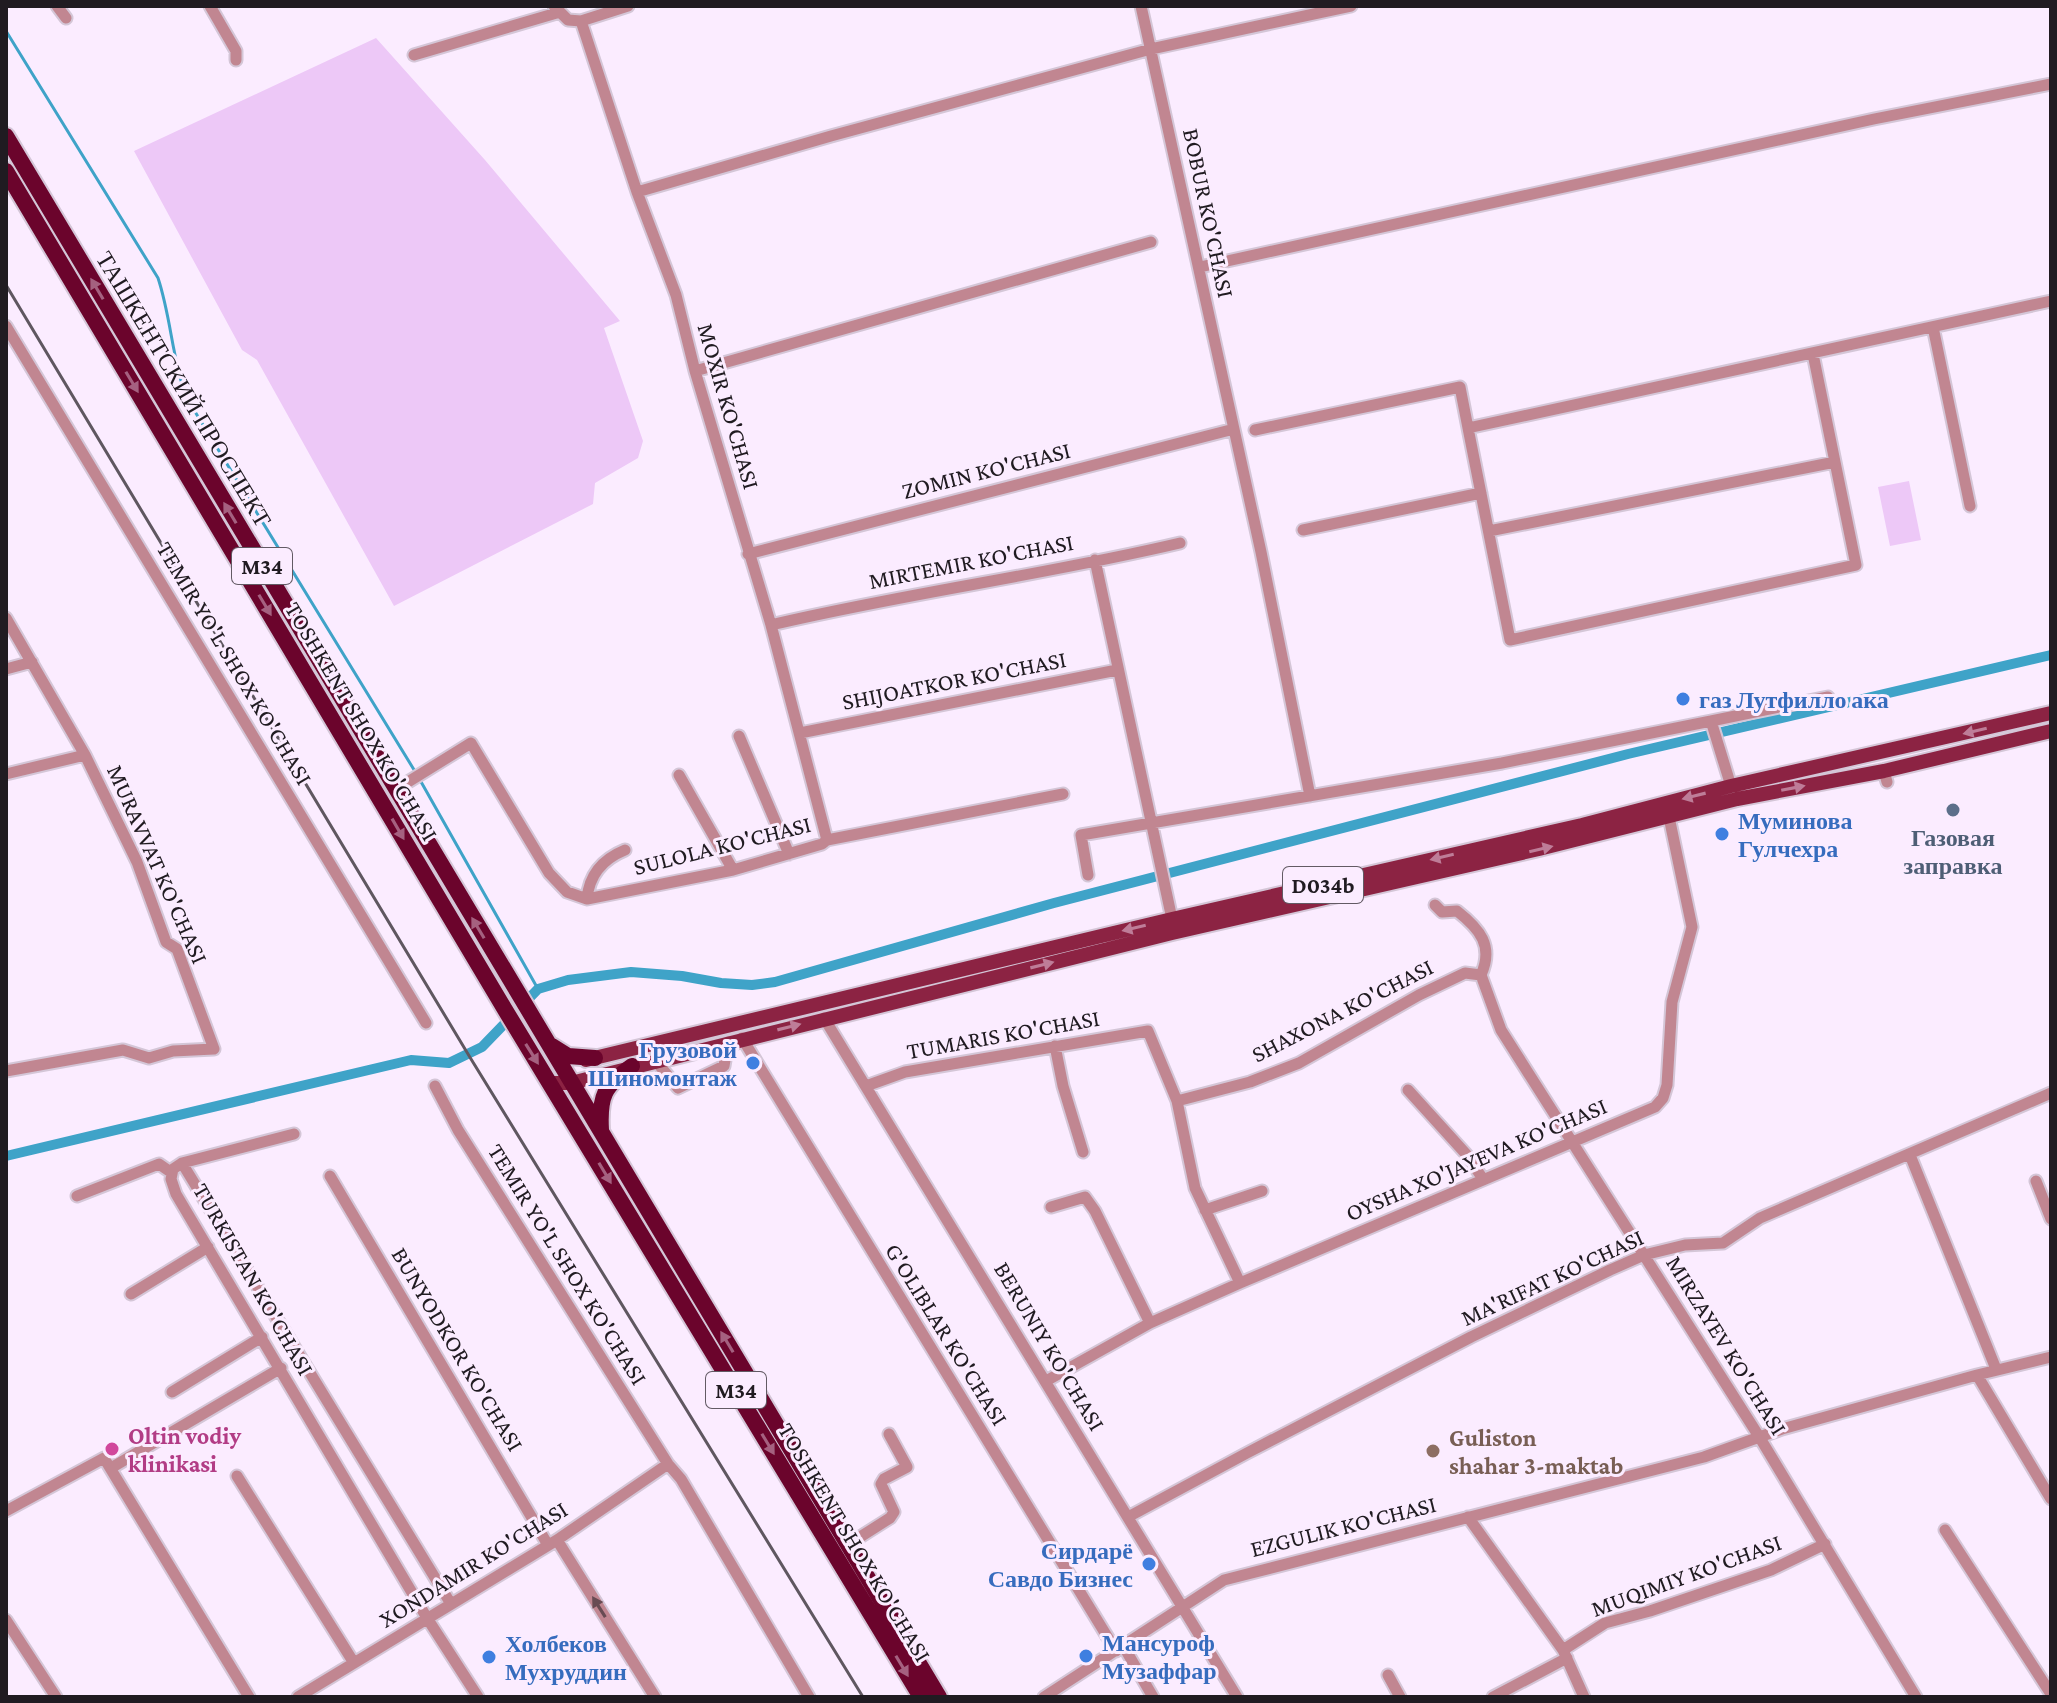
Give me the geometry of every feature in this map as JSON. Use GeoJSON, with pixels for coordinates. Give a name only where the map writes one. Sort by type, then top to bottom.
{"type":"FeatureCollection","features":[{"type":"Feature","properties":{"kind":"highway","name":"ТАШКЕНТСКИЙ ПРОСПЕКТ"},"geometry":{"type":"LineString","coordinates":[[6,136],[545,1040]]}},
{"type":"Feature","properties":{"kind":"highway","name":"TOSHKENT SHOX KO'CHASI"},"geometry":{"type":"LineString","coordinates":[[6,171],[514,1025],[921,1697]]}},
{"type":"Feature","properties":{"kind":"highway"},"geometry":{"type":"LineString","coordinates":[[545,1040],[568,1056],[595,1058]]}},
{"type":"Feature","properties":{"kind":"highway","name":"M34"},"geometry":{"type":"LineString","coordinates":[[545,1040],[601,1132]]}},
{"type":"Feature","properties":{"kind":"highway"},"geometry":{"type":"LineString","coordinates":[[587,1143],[586,1136],[591,1131],[601,1132],[600,1110],[604,1092],[632,1066]]}},
{"type":"Feature","properties":{"kind":"highway","name":"TOSHKENT SHOX KO'CHASI"},"geometry":{"type":"LineString","coordinates":[[601,1132],[939,1697]]}},
{"type":"Feature","properties":{"kind":"main road","name":"D034b"},"geometry":{"type":"LineString","coordinates":[[562,1067],[1172,919],[1582,825],[1731,786],[2051,713]]}},
{"type":"Feature","properties":{"kind":"main road","name":"D034b"},"geometry":{"type":"LineString","coordinates":[[550,1083],[571,1083],[1172,933],[1737,799],[1886,777],[2051,731]]}},
{"type":"Feature","properties":{"kind":"main road"},"geometry":{"type":"LineString","coordinates":[[550,1083],[562,1067]]}},
{"type":"Feature","properties":{"kind":"street"},"geometry":{"type":"LineString","coordinates":[[57,6],[66,18]]}},
{"type":"Feature","properties":{"kind":"street"},"geometry":{"type":"LineString","coordinates":[[210,6],[236,51],[236,60]]}},
{"type":"Feature","properties":{"kind":"street"},"geometry":{"type":"LineString","coordinates":[[414,55],[557,9],[568,20],[581,21],[628,6]]}},
{"type":"Feature","properties":{"kind":"street","name":"BOBUR KO'CHASI"},"geometry":{"type":"LineString","coordinates":[[1141,6],[1200,267],[1310,796]]}},
{"type":"Feature","properties":{"kind":"street"},"geometry":{"type":"LineString","coordinates":[[637,192],[1151,49],[1351,6]]}},
{"type":"Feature","properties":{"kind":"street","name":"MOXIR KO'CHASI"},"geometry":{"type":"LineString","coordinates":[[581,21],[637,192],[676,295],[695,371],[771,625],[827,840]]}},
{"type":"Feature","properties":{"kind":"street"},"geometry":{"type":"LineString","coordinates":[[1200,267],[1874,119],[2051,84]]}},
{"type":"Feature","properties":{"kind":"street"},"geometry":{"type":"LineString","coordinates":[[695,371],[1151,242]]}},
{"type":"Feature","properties":{"kind":"street"},"geometry":{"type":"LineString","coordinates":[[1468,428],[2051,301]]}},
{"type":"Feature","properties":{"kind":"street","name":"TEMIR YO'L SHOX KO'CHASI"},"geometry":{"type":"LineString","coordinates":[[6,326],[426,1023]]}},
{"type":"Feature","properties":{"kind":"street"},"geometry":{"type":"LineString","coordinates":[[1933,327],[1970,506]]}},
{"type":"Feature","properties":{"kind":"street"},"geometry":{"type":"LineString","coordinates":[[1255,430],[1460,387],[1510,640],[1856,565],[1813,354]]}},
{"type":"Feature","properties":{"kind":"street","name":"ZOMIN KO'CHASI"},"geometry":{"type":"LineString","coordinates":[[748,554],[1234,429]]}},
{"type":"Feature","properties":{"kind":"street"},"geometry":{"type":"LineString","coordinates":[[1489,531],[1835,462]]}},
{"type":"Feature","properties":{"kind":"street"},"geometry":{"type":"LineString","coordinates":[[1303,530],[1481,493]]}},
{"type":"Feature","properties":{"kind":"street","name":"MIRTEMIR KO'CHASI"},"geometry":{"type":"LineString","coordinates":[[771,625],[860,604],[1180,543]]}},
{"type":"Feature","properties":{"kind":"street"},"geometry":{"type":"LineString","coordinates":[[1095,560],[1172,919]]}},
{"type":"Feature","properties":{"kind":"street","name":"MURAVVAT KO'CHASI"},"geometry":{"type":"LineString","coordinates":[[6,618],[85,755],[137,862],[166,942],[177,949],[214,1049],[173,1051],[149,1058],[123,1050],[6,1071]]}},
{"type":"Feature","properties":{"kind":"street"},"geometry":{"type":"LineString","coordinates":[[6,669],[32,662]]}},
{"type":"Feature","properties":{"kind":"street","name":"SHIJOATKOR KO'CHASI"},"geometry":{"type":"LineString","coordinates":[[800,733],[1117,670]]}},
{"type":"Feature","properties":{"kind":"street"},"geometry":{"type":"LineString","coordinates":[[1088,875],[1081,835],[1502,763],[1712,724],[1828,697]]}},
{"type":"Feature","properties":{"kind":"street"},"geometry":{"type":"LineString","coordinates":[[1712,724],[1731,786]]}},
{"type":"Feature","properties":{"kind":"street"},"geometry":{"type":"LineString","coordinates":[[739,736],[789,854]]}},
{"type":"Feature","properties":{"kind":"street"},"geometry":{"type":"LineString","coordinates":[[395,790],[471,743],[549,873],[567,892],[587,899],[588,886],[596,869],[614,854],[625,850]]}},
{"type":"Feature","properties":{"kind":"street"},"geometry":{"type":"LineString","coordinates":[[6,774],[85,755]]}},
{"type":"Feature","properties":{"kind":"street"},"geometry":{"type":"LineString","coordinates":[[679,775],[733,870]]}},
{"type":"Feature","properties":{"kind":"street","name":"SULOLA KO'CHASI"},"geometry":{"type":"LineString","coordinates":[[587,899],[733,870],[827,840],[1063,794]]}},
{"type":"Feature","properties":{"kind":"street","name":"OYSHA XO'JAYEVA KO'CHASI"},"geometry":{"type":"LineString","coordinates":[[1046,1381],[1150,1323],[1655,1107],[1663,1098],[1667,1085],[1672,1002],[1692,927],[1669,817]]}},
{"type":"Feature","properties":{"kind":"street"},"geometry":{"type":"LineString","coordinates":[[1435,905],[1442,912],[1457,911],[1473,924],[1485,944],[1488,959],[1481,975]]}},
{"type":"Feature","properties":{"kind":"street","name":"SHAXONA KO'CHASI"},"geometry":{"type":"LineString","coordinates":[[1177,1101],[1250,1082],[1299,1063],[1419,995],[1465,973],[1481,975]]}},
{"type":"Feature","properties":{"kind":"street","name":"MIRZAYEV KO'CHASI"},"geometry":{"type":"LineString","coordinates":[[1481,975],[1501,1030],[1760,1438],[1916,1697]]}},
{"type":"Feature","properties":{"kind":"street","name":"BERUNIY KO'CHASI"},"geometry":{"type":"LineString","coordinates":[[824,1018],[1237,1697]]}},
{"type":"Feature","properties":{"kind":"street","name":"TUMARIS KO'CHASI"},"geometry":{"type":"LineString","coordinates":[[866,1086],[905,1072],[1148,1031],[1177,1101]]}},
{"type":"Feature","properties":{"kind":"street"},"geometry":{"type":"LineString","coordinates":[[655,1060],[678,1088],[724,1066],[735,1040]]}},
{"type":"Feature","properties":{"kind":"street","name":"G'OLIBLAR KO'CHASI"},"geometry":{"type":"LineString","coordinates":[[735,1040],[1153,1697]]}},
{"type":"Feature","properties":{"kind":"street"},"geometry":{"type":"LineString","coordinates":[[1055,1046],[1063,1086],[1083,1152]]}},
{"type":"Feature","properties":{"kind":"street","name":"TEMIR YO'L SHOX KO'CHASI"},"geometry":{"type":"LineString","coordinates":[[435,1086],[458,1130],[668,1464],[681,1479],[809,1697]]}},
{"type":"Feature","properties":{"kind":"street"},"geometry":{"type":"LineString","coordinates":[[1408,1090],[1466,1154],[1483,1179]]}},
{"type":"Feature","properties":{"kind":"street","name":"MA'RIFAT KO'CHASI"},"geometry":{"type":"LineString","coordinates":[[1128,1517],[1471,1337],[1644,1255],[1685,1245],[1723,1243],[1760,1218],[2051,1093]]}},
{"type":"Feature","properties":{"kind":"street"},"geometry":{"type":"LineString","coordinates":[[1177,1101],[1195,1188],[1240,1283]]}},
{"type":"Feature","properties":{"kind":"street"},"geometry":{"type":"LineString","coordinates":[[182,1163],[294,1134]]}},
{"type":"Feature","properties":{"kind":"street"},"geometry":{"type":"LineString","coordinates":[[1910,1155],[1996,1369]]}},
{"type":"Feature","properties":{"kind":"street","name":"TURKISTAN KO'CHASI"},"geometry":{"type":"LineString","coordinates":[[451,1604],[182,1163],[172,1173],[176,1194],[427,1618],[478,1697]]}},
{"type":"Feature","properties":{"kind":"street"},"geometry":{"type":"LineString","coordinates":[[77,1196],[159,1164],[172,1173]]}},
{"type":"Feature","properties":{"kind":"street","name":"BUNYODKOR KO'CHASI"},"geometry":{"type":"LineString","coordinates":[[330,1176],[553,1542],[655,1697]]}},
{"type":"Feature","properties":{"kind":"street"},"geometry":{"type":"LineString","coordinates":[[2036,1181],[2051,1219]]}},
{"type":"Feature","properties":{"kind":"street"},"geometry":{"type":"LineString","coordinates":[[1205,1210],[1262,1191]]}},
{"type":"Feature","properties":{"kind":"street"},"geometry":{"type":"LineString","coordinates":[[1051,1207],[1085,1197],[1095,1211],[1150,1323]]}},
{"type":"Feature","properties":{"kind":"street"},"geometry":{"type":"LineString","coordinates":[[131,1294],[208,1247]]}},
{"type":"Feature","properties":{"kind":"street"},"geometry":{"type":"LineString","coordinates":[[172,1392],[262,1337]]}},
{"type":"Feature","properties":{"kind":"street","name":"EZGULIK KO'CHASI"},"geometry":{"type":"LineString","coordinates":[[1044,1697],[1224,1580],[1704,1457],[1782,1429],[1996,1369],[2051,1357]]}},
{"type":"Feature","properties":{"kind":"street"},"geometry":{"type":"LineString","coordinates":[[6,1511],[107,1463],[281,1368]]}},
{"type":"Feature","properties":{"kind":"street"},"geometry":{"type":"LineString","coordinates":[[1977,1375],[2051,1499]]}},
{"type":"Feature","properties":{"kind":"street"},"geometry":{"type":"LineString","coordinates":[[849,1544],[890,1518],[894,1512],[881,1484],[884,1479],[907,1467],[889,1434]]}},
{"type":"Feature","properties":{"kind":"street"},"geometry":{"type":"LineString","coordinates":[[107,1463],[249,1697]]}},
{"type":"Feature","properties":{"kind":"street","name":"XONDAMIR KO'CHASI"},"geometry":{"type":"LineString","coordinates":[[298,1697],[553,1542],[668,1464]]}},
{"type":"Feature","properties":{"kind":"street"},"geometry":{"type":"LineString","coordinates":[[237,1476],[354,1663]]}},
{"type":"Feature","properties":{"kind":"street"},"geometry":{"type":"LineString","coordinates":[[1468,1517],[1565,1654],[1584,1697]]}},
{"type":"Feature","properties":{"kind":"street"},"geometry":{"type":"LineString","coordinates":[[1945,1530],[2051,1694]]}},
{"type":"Feature","properties":{"kind":"street","name":"MUQIMIY KO'CHASI"},"geometry":{"type":"LineString","coordinates":[[1493,1697],[1565,1654],[1605,1623],[1771,1570],[1825,1544]]}},
{"type":"Feature","properties":{"kind":"street"},"geometry":{"type":"LineString","coordinates":[[6,1620],[56,1697]]}},
{"type":"Feature","properties":{"kind":"street"},"geometry":{"type":"LineString","coordinates":[[1388,1675],[1400,1697]]}},
{"type":"Feature","properties":{"kind":"shaded area"},"geometry":{"type":"Polygon","coordinates":[[[376,38],[485,160],[620,321],[604,328],[643,441],[638,458],[595,483],[593,504],[394,606],[257,360],[242,350],[134,151],[376,38]]]}},
{"type":"Feature","properties":{"kind":"shaded area"},"geometry":{"type":"Polygon","coordinates":[[[1909,481],[1921,540],[1890,546],[1878,487],[1909,481]]]}},
{"type":"Feature","properties":{"kind":"waterway"},"geometry":{"type":"LineString","coordinates":[[6,31],[158,278],[186,397],[416,773]]}},
{"type":"Feature","properties":{"kind":"waterway"},"geometry":{"type":"LineString","coordinates":[[6,1156],[411,1060],[449,1063],[482,1047],[538,989],[568,980],[631,972],[721,983],[752,985],[775,982],[1054,903],[1628,754],[2051,655]]}},
{"type":"Feature","properties":{"kind":"waterway"},"geometry":{"type":"LineString","coordinates":[[420,780],[538,989]]}},
{"type":"Feature","properties":{"kind":"railway"},"geometry":{"type":"LineString","coordinates":[[6,285],[471,1059],[863,1697]]}},
{"type":"Feature","properties":{"kind":"place","name":"газ Лутфилло ака"},"geometry":{"type":"Point","coordinates":[1683,699]}},
{"type":"Feature","properties":{"kind":"place","name":"Газовая заправка"},"geometry":{"type":"Point","coordinates":[1953,810]}},
{"type":"Feature","properties":{"kind":"place","name":"Муминова Гулчехра"},"geometry":{"type":"Point","coordinates":[1722,834]}},
{"type":"Feature","properties":{"kind":"place","name":"Грузовой Шиномонтаж"},"geometry":{"type":"Point","coordinates":[753,1063]}},
{"type":"Feature","properties":{"kind":"place","name":"Oltin vodiy klinikasi"},"geometry":{"type":"Point","coordinates":[112,1449]}},
{"type":"Feature","properties":{"kind":"place","name":"Guliston shahar 3-maktab"},"geometry":{"type":"Point","coordinates":[1433,1451]}},
{"type":"Feature","properties":{"kind":"place","name":"Сирдарё Савдо Бизнес"},"geometry":{"type":"Point","coordinates":[1149,1564]}},
{"type":"Feature","properties":{"kind":"place","name":"Мансуроф Музаффар"},"geometry":{"type":"Point","coordinates":[1086,1656]}},
{"type":"Feature","properties":{"kind":"place","name":"Холбеков Мухруддин"},"geometry":{"type":"Point","coordinates":[489,1657]}}]}
